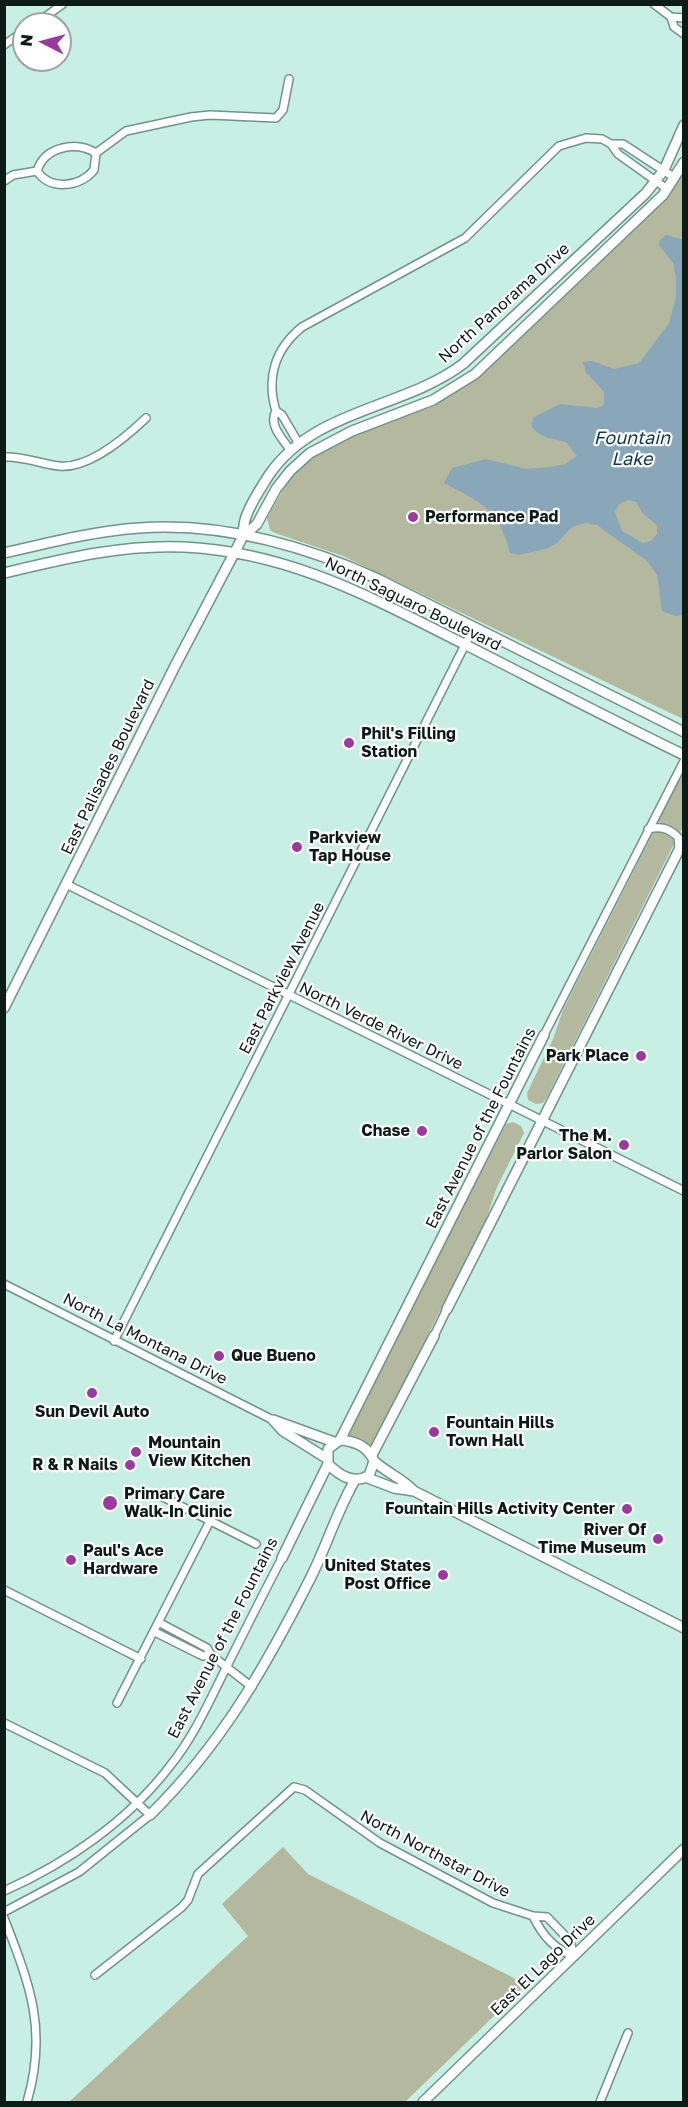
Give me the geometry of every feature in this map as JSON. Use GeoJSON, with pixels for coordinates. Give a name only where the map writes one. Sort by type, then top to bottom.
{"type":"FeatureCollection","features":[{"type":"Feature","properties":{"kind":"street"},"geometry":{"type":"LineString","coordinates":[[657,5],[671,17],[674,27],[684,34]]}},
{"type":"Feature","properties":{"kind":"street"},"geometry":{"type":"LineString","coordinates":[[671,17],[684,18]]}},
{"type":"Feature","properties":{"kind":"street"},"geometry":{"type":"LineString","coordinates":[[96,153],[126,131],[190,117],[210,115],[276,118],[283,110],[289,79]]}},
{"type":"Feature","properties":{"kind":"street","name":"North Panorama Drive"},"geometry":{"type":"LineString","coordinates":[[242,539],[245,520],[257,496],[290,450],[325,427],[452,372],[656,181],[664,170],[684,125]]}},
{"type":"Feature","properties":{"kind":"street"},"geometry":{"type":"LineString","coordinates":[[290,450],[273,420],[276,411],[271,389],[274,365],[283,345],[302,327],[465,238],[558,146],[586,138],[602,139],[611,144],[618,154],[667,189]]}},
{"type":"Feature","properties":{"kind":"street"},"geometry":{"type":"LineString","coordinates":[[611,144],[623,144],[675,178]]}},
{"type":"Feature","properties":{"kind":"street"},"geometry":{"type":"LineString","coordinates":[[4,181],[13,176],[37,171],[47,155],[64,147],[81,147],[96,153]]}},
{"type":"Feature","properties":{"kind":"street"},"geometry":{"type":"LineString","coordinates":[[37,171],[45,181],[54,184],[79,182],[96,167],[96,153]]}},
{"type":"Feature","properties":{"kind":"street"},"geometry":{"type":"LineString","coordinates":[[640,169],[647,159]]}},
{"type":"Feature","properties":{"kind":"street","name":"North Panorama Drive"},"geometry":{"type":"LineString","coordinates":[[242,539],[257,524],[285,477],[310,453],[351,431],[443,395],[475,374],[667,189],[684,162]]}},
{"type":"Feature","properties":{"kind":"street"},"geometry":{"type":"LineString","coordinates":[[276,411],[282,415],[299,444]]}},
{"type":"Feature","properties":{"kind":"street"},"geometry":{"type":"LineString","coordinates":[[4,457],[22,458],[61,466],[76,465],[120,442],[146,418]]}},
{"type":"Feature","properties":{"kind":"street","name":"North Saguaro Boulevard"},"geometry":{"type":"LineString","coordinates":[[4,553],[67,539],[141,528],[198,529],[242,539],[288,544],[339,561],[684,732]]}},
{"type":"Feature","properties":{"kind":"street","name":"East Palisades Boulevard"},"geometry":{"type":"LineString","coordinates":[[4,1008],[175,666],[242,539]]}},
{"type":"Feature","properties":{"kind":"street","name":"North Saguaro Boulevard"},"geometry":{"type":"LineString","coordinates":[[4,573],[86,554],[130,549],[183,547],[235,552],[270,560],[330,578],[684,755]]}},
{"type":"Feature","properties":{"kind":"street","name":"East Parkview Avenue"},"geometry":{"type":"LineString","coordinates":[[114,1341],[474,627]]}},
{"type":"Feature","properties":{"kind":"street","name":"East Avenue of the Fountains"},"geometry":{"type":"LineString","coordinates":[[337,1441],[349,1426],[509,1104],[684,761]]}},
{"type":"Feature","properties":{"kind":"street"},"geometry":{"type":"LineString","coordinates":[[414,1491],[404,1479],[386,1472],[373,1458],[356,1443],[337,1441],[328,1449],[327,1461],[343,1476],[355,1480],[365,1477],[373,1470],[373,1458],[681,844],[678,837],[662,827],[648,829]]}},
{"type":"Feature","properties":{"kind":"street","name":"North Verde River Drive"},"geometry":{"type":"LineString","coordinates":[[66,884],[684,1191]]}},
{"type":"Feature","properties":{"kind":"street","name":"North La Montana Drive"},"geometry":{"type":"LineString","coordinates":[[4,1284],[273,1420],[337,1441]]}},
{"type":"Feature","properties":{"kind":"street","name":"North La Montana Drive"},"geometry":{"type":"LineString","coordinates":[[273,1420],[283,1431],[327,1461]]}},
{"type":"Feature","properties":{"kind":"street","name":"East Avenue of the Fountains"},"geometry":{"type":"LineString","coordinates":[[4,1891],[57,1864],[104,1831],[170,1768],[185,1745],[282,1558],[327,1461]]}},
{"type":"Feature","properties":{"kind":"street"},"geometry":{"type":"LineString","coordinates":[[365,1477],[394,1488],[414,1491],[684,1628]]}},
{"type":"Feature","properties":{"kind":"street"},"geometry":{"type":"LineString","coordinates":[[4,1912],[79,1872],[150,1815],[205,1756],[252,1687],[313,1574],[337,1513],[355,1480]]}},
{"type":"Feature","properties":{"kind":"street"},"geometry":{"type":"LineString","coordinates":[[157,1494],[256,1544]]}},
{"type":"Feature","properties":{"kind":"street"},"geometry":{"type":"LineString","coordinates":[[117,1703],[160,1623],[210,1521]]}},
{"type":"Feature","properties":{"kind":"street"},"geometry":{"type":"LineString","coordinates":[[4,1590],[141,1659]]}},
{"type":"Feature","properties":{"kind":"street"},"geometry":{"type":"LineString","coordinates":[[160,1623],[207,1648],[212,1655],[252,1687]]}},
{"type":"Feature","properties":{"kind":"street"},"geometry":{"type":"LineString","coordinates":[[155,1632],[203,1656],[212,1655]]}},
{"type":"Feature","properties":{"kind":"street"},"geometry":{"type":"LineString","coordinates":[[184,1647],[190,1638]]}},
{"type":"Feature","properties":{"kind":"street"},"geometry":{"type":"LineString","coordinates":[[4,1723],[99,1769],[150,1815]]}},
{"type":"Feature","properties":{"kind":"street","name":"North Northstar Drive"},"geometry":{"type":"LineString","coordinates":[[95,1975],[182,1907],[188,1900],[198,1874],[286,1792],[299,1787],[380,1843],[492,1903],[533,1916],[547,1917],[570,1941],[574,1956]]}},
{"type":"Feature","properties":{"kind":"street","name":"East El Lago Drive"},"geometry":{"type":"LineString","coordinates":[[423,2103],[684,1849]]}},
{"type":"Feature","properties":{"kind":"street"},"geometry":{"type":"LineString","coordinates":[[533,1916],[540,1930],[559,1951],[574,1956]]}},
{"type":"Feature","properties":{"kind":"street"},"geometry":{"type":"LineString","coordinates":[[4,1918],[33,1998],[37,2066],[27,2103]]}},
{"type":"Feature","properties":{"kind":"street"},"geometry":{"type":"LineString","coordinates":[[600,2103],[628,2033]]}},
{"type":"Feature","properties":{"kind":"green space"},"geometry":{"type":"Polygon","coordinates":[[[683,172],[683,719],[343,556],[275,533],[270,530],[267,518],[289,479],[314,455],[388,420],[429,408],[471,382],[671,193],[683,172]]]}},
{"type":"Feature","properties":{"kind":"green space"},"geometry":{"type":"Polygon","coordinates":[[[683,772],[683,826],[680,833],[658,822],[683,772]]]}},
{"type":"Feature","properties":{"kind":"green space"},"geometry":{"type":"Polygon","coordinates":[[[659,830],[672,835],[674,844],[547,1097],[543,1103],[536,1104],[528,1100],[527,1093],[553,1039],[563,1010],[653,833],[659,830]]]}},
{"type":"Feature","properties":{"kind":"green space"},"geometry":{"type":"Polygon","coordinates":[[[513,1122],[521,1126],[524,1133],[497,1187],[487,1217],[372,1447],[361,1439],[346,1435],[506,1124],[513,1122]]]}},
{"type":"Feature","properties":{"kind":"green space"},"geometry":{"type":"Polygon","coordinates":[[[283,1847],[308,1874],[512,1977],[524,1987],[405,2102],[69,2102],[248,1936],[222,1904],[283,1847]]]}},
{"type":"Feature","properties":{"kind":"water","name":"Fountain Lake"},"geometry":{"type":"Polygon","coordinates":[[[666,235],[684,240],[684,615],[675,616],[662,611],[657,575],[647,561],[597,525],[586,523],[572,527],[557,543],[546,549],[519,555],[510,553],[506,538],[494,516],[478,502],[444,483],[452,468],[486,459],[527,469],[566,464],[577,456],[567,443],[538,433],[531,425],[534,417],[560,404],[597,408],[604,405],[604,392],[586,372],[583,362],[592,361],[614,369],[639,363],[669,323],[676,297],[676,277],[673,263],[659,245],[660,240],[666,235]],[[628,500],[619,504],[615,512],[622,531],[643,543],[651,541],[657,534],[657,525],[643,514],[636,502],[628,500]]]}},
{"type":"Feature","properties":{"kind":"place","name":"Performance Pad"},"geometry":{"type":"Point","coordinates":[413,517]}},
{"type":"Feature","properties":{"kind":"place","name":"Phil's Filling Station"},"geometry":{"type":"Point","coordinates":[349,743]}},
{"type":"Feature","properties":{"kind":"place","name":"Parkview Tap House"},"geometry":{"type":"Point","coordinates":[297,847]}},
{"type":"Feature","properties":{"kind":"place","name":"Park Place"},"geometry":{"type":"Point","coordinates":[641,1056]}},
{"type":"Feature","properties":{"kind":"place","name":"Chase"},"geometry":{"type":"Point","coordinates":[422,1131]}},
{"type":"Feature","properties":{"kind":"place","name":"The M. Parlor Salon"},"geometry":{"type":"Point","coordinates":[624,1145]}},
{"type":"Feature","properties":{"kind":"place","name":"Que Bueno"},"geometry":{"type":"Point","coordinates":[219,1356]}},
{"type":"Feature","properties":{"kind":"place","name":"Sun Devil Auto"},"geometry":{"type":"Point","coordinates":[92,1393]}},
{"type":"Feature","properties":{"kind":"place","name":"Fountain Hills Town Hall"},"geometry":{"type":"Point","coordinates":[434,1432]}},
{"type":"Feature","properties":{"kind":"place","name":"Mountain View Kitchen"},"geometry":{"type":"Point","coordinates":[136,1452]}},
{"type":"Feature","properties":{"kind":"place","name":"R & R Nails"},"geometry":{"type":"Point","coordinates":[130,1465]}},
{"type":"Feature","properties":{"kind":"place","name":"Primary Care Walk-In Clinic"},"geometry":{"type":"Point","coordinates":[110,1503]}},
{"type":"Feature","properties":{"kind":"place","name":"Fountain Hills Activity Center"},"geometry":{"type":"Point","coordinates":[627,1509]}},
{"type":"Feature","properties":{"kind":"place","name":"River Of Time Museum"},"geometry":{"type":"Point","coordinates":[658,1539]}},
{"type":"Feature","properties":{"kind":"place","name":"Paul's Ace Hardware"},"geometry":{"type":"Point","coordinates":[71,1560]}},
{"type":"Feature","properties":{"kind":"place","name":"United States Post Office"},"geometry":{"type":"Point","coordinates":[443,1575]}}]}
